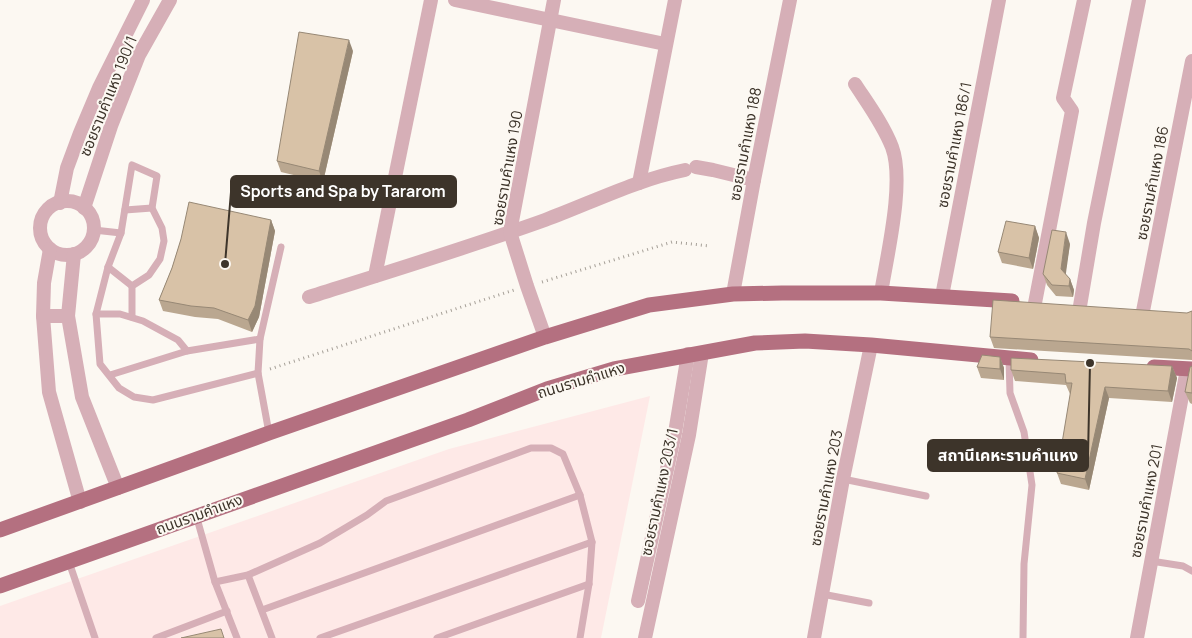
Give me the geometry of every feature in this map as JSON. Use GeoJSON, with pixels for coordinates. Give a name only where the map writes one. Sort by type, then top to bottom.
{"type":"FeatureCollection","features":[{"type":"Feature","properties":{"kind":"main road"},"geometry":{"type":"LineString","coordinates":[[0,530],[269,433],[545,338],[649,305],[733,294],[881,293],[1098,307]]}},
{"type":"Feature","properties":{"kind":"main road"},"geometry":{"type":"LineString","coordinates":[[1125,310],[1148,312]]}},
{"type":"Feature","properties":{"kind":"main road","name":"ถนนรามคำแหง"},"geometry":{"type":"LineString","coordinates":[[0,586],[458,423],[547,389],[614,369],[755,343],[805,341],[1048,361]]}},
{"type":"Feature","properties":{"kind":"main road"},"geometry":{"type":"LineString","coordinates":[[1137,366],[1189,369]]}},
{"type":"Feature","properties":{"kind":"street","name":"ซอยรามคำแหง 190/1"},"geometry":{"type":"LineString","coordinates":[[60,203],[67,168],[80,133],[99,88],[143,0]]}},
{"type":"Feature","properties":{"kind":"street","name":"ซอยรามคำแหง 190/1"},"geometry":{"type":"LineString","coordinates":[[84,208],[111,126],[139,55],[170,0]]}},
{"type":"Feature","properties":{"kind":"street"},"geometry":{"type":"LineString","coordinates":[[375,276],[431,0]]}},
{"type":"Feature","properties":{"kind":"street"},"geometry":{"type":"LineString","coordinates":[[455,0],[665,44]]}},
{"type":"Feature","properties":{"kind":"street","name":"ซอยรามคำแหง 190"},"geometry":{"type":"LineString","coordinates":[[545,338],[510,232],[554,0]]}},
{"type":"Feature","properties":{"kind":"street"},"geometry":{"type":"LineString","coordinates":[[639,183],[675,0]]}},
{"type":"Feature","properties":{"kind":"street","name":"ซอยรามคำแหง 188"},"geometry":{"type":"LineString","coordinates":[[733,294],[790,0]]}},
{"type":"Feature","properties":{"kind":"street","name":"ซอยรามคำแหง 186/1"},"geometry":{"type":"LineString","coordinates":[[942,296],[999,0]]}},
{"type":"Feature","properties":{"kind":"street"},"geometry":{"type":"LineString","coordinates":[[1035,303],[1072,111],[1063,98],[1084,0]]}},
{"type":"Feature","properties":{"kind":"street"},"geometry":{"type":"LineString","coordinates":[[1080,306],[1094,223],[1139,0]]}},
{"type":"Feature","properties":{"kind":"street","name":"ซอยรามคำแหง 186"},"geometry":{"type":"LineString","coordinates":[[1148,312],[1192,61]]}},
{"type":"Feature","properties":{"kind":"street"},"geometry":{"type":"LineString","coordinates":[[855,84],[883,128],[893,149],[897,174],[895,202],[881,293]]}},
{"type":"Feature","properties":{"kind":"street"},"geometry":{"type":"LineString","coordinates":[[309,297],[510,232],[570,211],[639,183],[691,169],[713,170],[754,180]]}},
{"type":"Feature","properties":{"kind":"street"},"geometry":{"type":"LineString","coordinates":[[68,202],[84,208],[90,214],[94,230],[88,246],[74,254],[65,255],[50,249],[41,235],[42,219],[52,206],[60,203],[68,202]]}},
{"type":"Feature","properties":{"kind":"street"},"geometry":{"type":"LineString","coordinates":[[50,249],[44,283],[43,316],[49,392],[80,502]]}},
{"type":"Feature","properties":{"kind":"street"},"geometry":{"type":"LineString","coordinates":[[74,254],[68,316],[82,397],[118,488]]}},
{"type":"Feature","properties":{"kind":"street"},"geometry":{"type":"LineString","coordinates":[[43,316],[68,316]]}},
{"type":"Feature","properties":{"kind":"street","name":"ซอยรามคำแหง 203"},"geometry":{"type":"LineString","coordinates":[[814,638],[843,479],[871,345]]}},
{"type":"Feature","properties":{"kind":"street","name":"ซอยรามคำแหง 203/1"},"geometry":{"type":"LineString","coordinates":[[645,638],[695,354]]}},
{"type":"Feature","properties":{"kind":"street","name":"ซอยรามคำแหง 201"},"geometry":{"type":"LineString","coordinates":[[1136,638],[1189,369]]}},
{"type":"Feature","properties":{"kind":"street","name":"ซอยรามคำแหง 203/1"},"geometry":{"type":"LineString","coordinates":[[638,601],[682,434]]}},
{"type":"Feature","properties":{"kind":"lane"},"geometry":{"type":"LineString","coordinates":[[132,286],[149,275],[160,259],[164,241],[162,228],[152,208],[156,176],[132,165],[120,233],[108,267],[96,314],[100,364],[119,388],[134,397],[153,400],[258,373]]}},
{"type":"Feature","properties":{"kind":"lane"},"geometry":{"type":"LineString","coordinates":[[124,210],[152,208]]}},
{"type":"Feature","properties":{"kind":"lane"},"geometry":{"type":"LineString","coordinates":[[94,230],[120,233]]}},
{"type":"Feature","properties":{"kind":"lane"},"geometry":{"type":"LineString","coordinates":[[269,433],[258,373],[260,339],[281,247]]}},
{"type":"Feature","properties":{"kind":"lane"},"geometry":{"type":"LineString","coordinates":[[108,267],[132,286]]}},
{"type":"Feature","properties":{"kind":"lane"},"geometry":{"type":"LineString","coordinates":[[132,286],[132,317]]}},
{"type":"Feature","properties":{"kind":"lane"},"geometry":{"type":"LineString","coordinates":[[96,314],[120,314],[143,321],[178,340],[187,351]]}},
{"type":"Feature","properties":{"kind":"lane"},"geometry":{"type":"LineString","coordinates":[[110,375],[187,351],[260,339]]}},
{"type":"Feature","properties":{"kind":"lane"},"geometry":{"type":"LineString","coordinates":[[1009,359],[1010,393],[1024,432],[1032,485],[1024,564],[1023,638]]}},
{"type":"Feature","properties":{"kind":"lane"},"geometry":{"type":"LineString","coordinates":[[214,582],[248,575],[320,543],[368,515],[386,500],[531,448],[551,448],[563,454],[580,495],[592,542],[589,584],[580,638]]}},
{"type":"Feature","properties":{"kind":"lane"},"geometry":{"type":"LineString","coordinates":[[843,479],[926,496]]}},
{"type":"Feature","properties":{"kind":"lane"},"geometry":{"type":"LineString","coordinates":[[262,610],[580,495]]}},
{"type":"Feature","properties":{"kind":"lane"},"geometry":{"type":"LineString","coordinates":[[196,515],[214,582],[237,638]]}},
{"type":"Feature","properties":{"kind":"lane"},"geometry":{"type":"LineString","coordinates":[[320,638],[592,542]]}},
{"type":"Feature","properties":{"kind":"lane"},"geometry":{"type":"LineString","coordinates":[[1151,561],[1183,566],[1192,571]]}},
{"type":"Feature","properties":{"kind":"lane"},"geometry":{"type":"LineString","coordinates":[[68,562],[95,638]]}},
{"type":"Feature","properties":{"kind":"lane"},"geometry":{"type":"LineString","coordinates":[[248,575],[272,638]]}},
{"type":"Feature","properties":{"kind":"lane"},"geometry":{"type":"LineString","coordinates":[[437,638],[589,584]]}},
{"type":"Feature","properties":{"kind":"lane"},"geometry":{"type":"LineString","coordinates":[[822,594],[869,603]]}},
{"type":"Feature","properties":{"kind":"lane"},"geometry":{"type":"LineString","coordinates":[[156,638],[227,611]]}},
{"type":"Feature","properties":{"kind":"path"},"geometry":{"type":"LineString","coordinates":[[258,373],[527,286],[672,242],[710,246]]}},
{"type":"Feature","properties":{"kind":"shaded area"},"geometry":{"type":"Polygon","coordinates":[[[650,396],[601,638],[0,638],[0,606],[449,449],[650,396]]]}},
{"type":"Feature","properties":{"kind":"building"},"geometry":{"type":"Polygon","coordinates":[[[299,32],[349,40],[319,171],[277,161],[299,32]]]}},
{"type":"Feature","properties":{"kind":"building"},"geometry":{"type":"Polygon","coordinates":[[[189,202],[271,220],[255,306],[248,320],[214,308],[159,300],[181,239],[189,202]]]}},
{"type":"Feature","properties":{"kind":"building"},"geometry":{"type":"Polygon","coordinates":[[[1006,221],[1035,226],[1029,258],[998,252],[1006,221]]]}},
{"type":"Feature","properties":{"kind":"building"},"geometry":{"type":"Polygon","coordinates":[[[1052,230],[1066,232],[1061,269],[1070,279],[1069,286],[1052,285],[1043,274],[1052,230]]]}},
{"type":"Feature","properties":{"kind":"building"},"geometry":{"type":"Polygon","coordinates":[[[993,300],[1187,313],[1192,311],[1192,351],[1189,349],[990,337],[993,300]]]}},
{"type":"Feature","properties":{"kind":"building"},"geometry":{"type":"Polygon","coordinates":[[[982,355],[1000,357],[1000,369],[977,367],[982,355]]]}},
{"type":"Feature","properties":{"kind":"building"},"geometry":{"type":"Polygon","coordinates":[[[1011,358],[1172,366],[1168,391],[1105,387],[1085,479],[1057,473],[1072,383],[1066,383],[1065,374],[1011,370],[1011,358]]]}},
{"type":"Feature","properties":{"kind":"building"},"geometry":{"type":"Polygon","coordinates":[[[1192,366],[1192,393],[1185,392],[1190,367],[1192,366]]]}},
{"type":"Feature","properties":{"kind":"building"},"geometry":{"type":"Polygon","coordinates":[[[221,629],[224,638],[181,638],[221,629]]]}},
{"type":"Feature","properties":{"kind":"place","name":"Sports and Spa by Tararom"},"geometry":{"type":"Point","coordinates":[225,264]}},
{"type":"Feature","properties":{"kind":"place","name":"สถานีเคหะรามคำแหง"},"geometry":{"type":"Point","coordinates":[1090,363]}}]}
